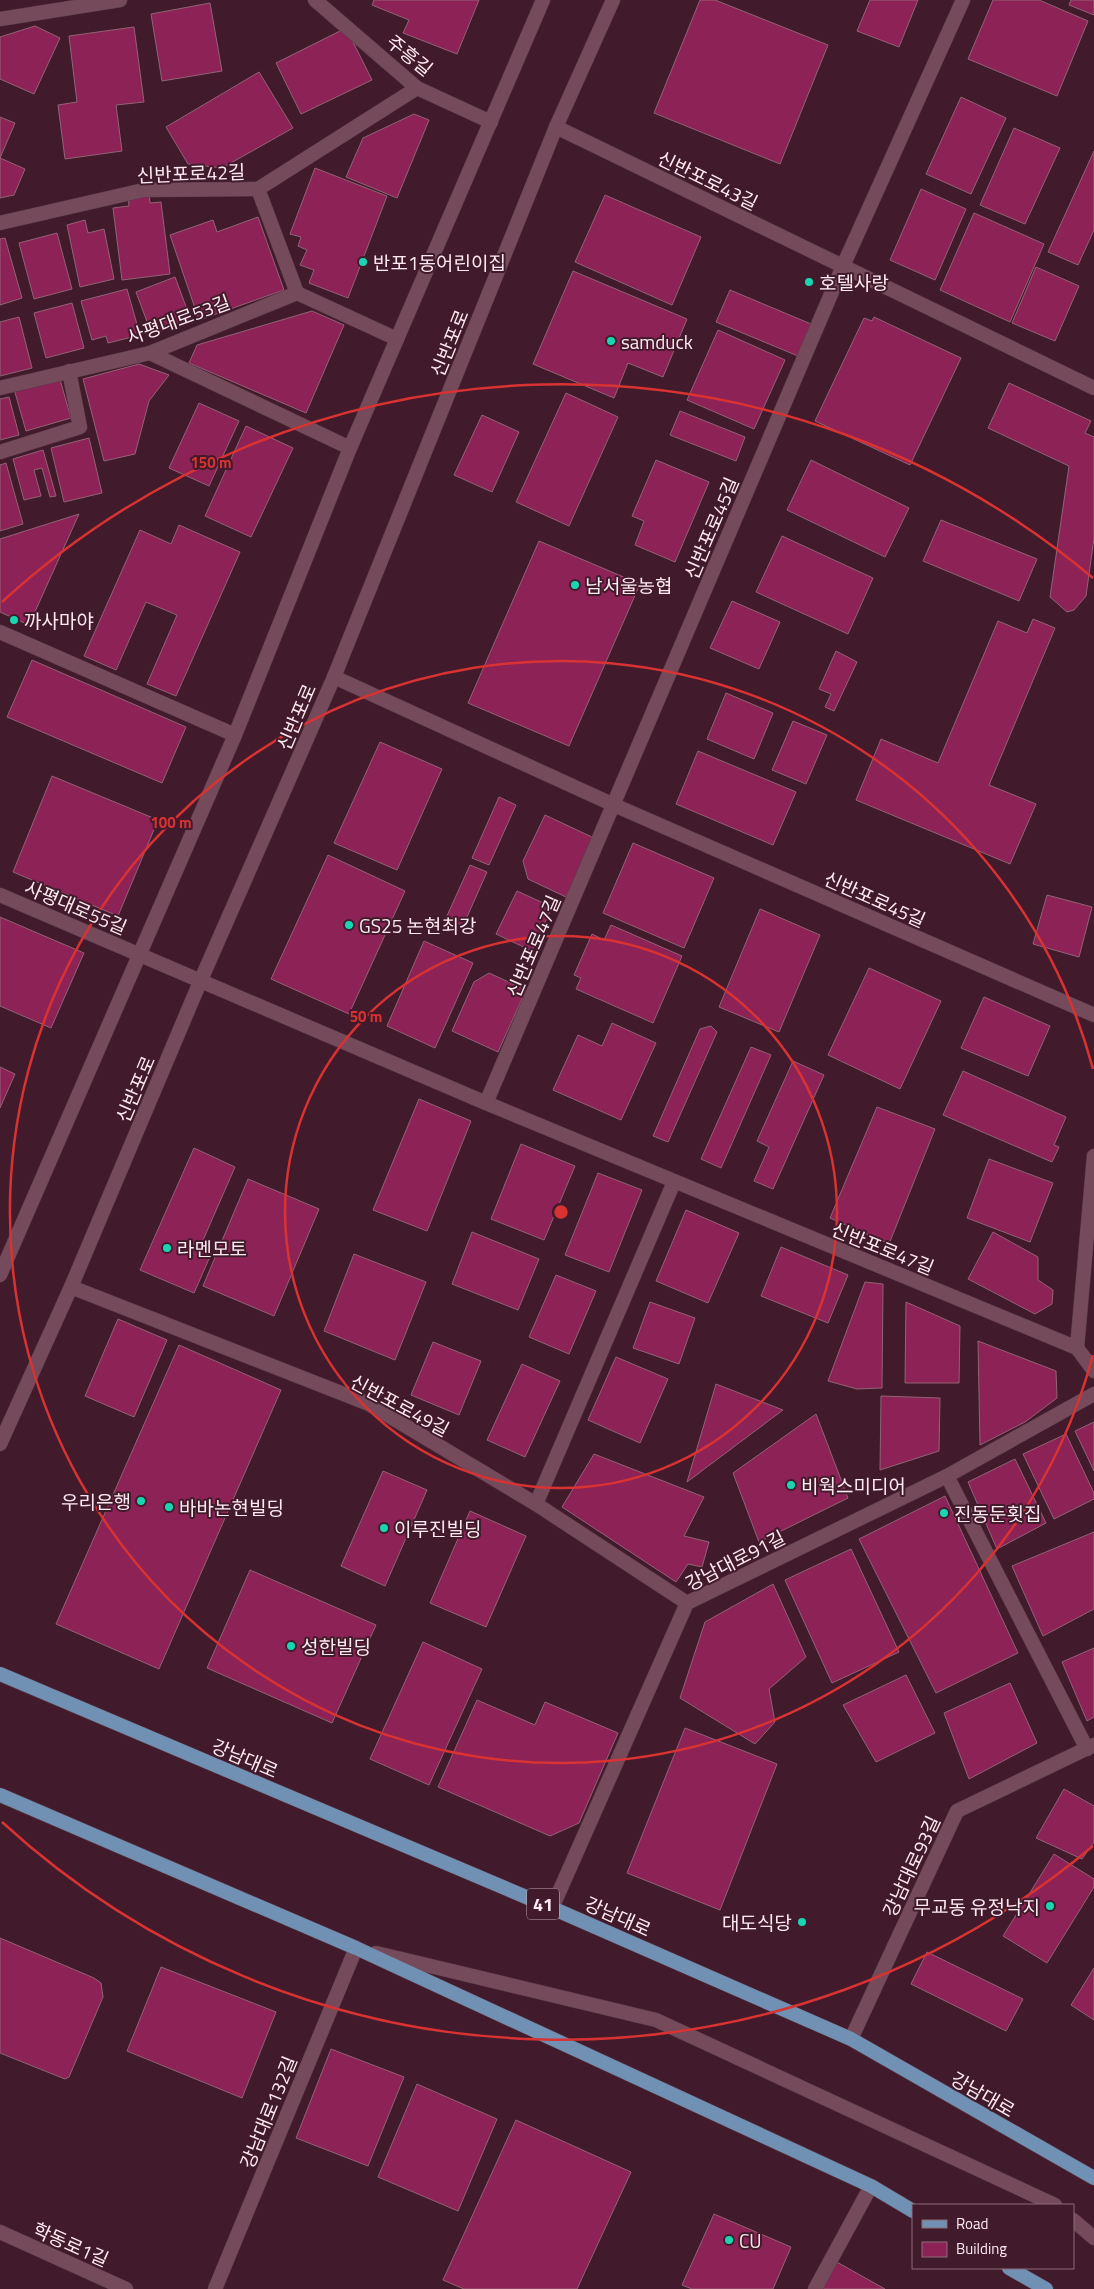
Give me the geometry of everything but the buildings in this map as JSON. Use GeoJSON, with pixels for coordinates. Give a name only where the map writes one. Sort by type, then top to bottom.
{"type":"FeatureCollection","features":[{"type":"Feature","properties":{"kind":"main road","name":"강남대로"},"geometry":{"type":"LineString","coordinates":[[0,1674],[552,1908],[851,2039],[1094,2178]]}},
{"type":"Feature","properties":{"kind":"main road"},"geometry":{"type":"LineString","coordinates":[[0,1795],[356,1948],[871,2186],[912,2210]]}},
{"type":"Feature","properties":{"kind":"main road"},"geometry":{"type":"LineString","coordinates":[[1011,2269],[1046,2289]]}},
{"type":"Feature","properties":{"kind":"street"},"geometry":{"type":"LineString","coordinates":[[0,19],[120,0]]}},
{"type":"Feature","properties":{"kind":"street","name":"주흥길"},"geometry":{"type":"LineString","coordinates":[[316,0],[417,88],[491,122]]}},
{"type":"Feature","properties":{"kind":"street"},"geometry":{"type":"LineString","coordinates":[[0,1275],[138,954],[235,735],[350,448],[543,0]]}},
{"type":"Feature","properties":{"kind":"street","name":"신반포로"},"geometry":{"type":"LineString","coordinates":[[0,1444],[71,1287],[200,982],[334,677],[556,127],[613,0]]}},
{"type":"Feature","properties":{"kind":"street"},"geometry":{"type":"LineString","coordinates":[[843,266],[963,0]]}},
{"type":"Feature","properties":{"kind":"street","name":"신반포로42길"},"geometry":{"type":"LineString","coordinates":[[0,223],[144,190],[258,189],[417,88]]}},
{"type":"Feature","properties":{"kind":"street","name":"신반포로43길"},"geometry":{"type":"LineString","coordinates":[[556,127],[1094,388]]}},
{"type":"Feature","properties":{"kind":"street"},"geometry":{"type":"LineString","coordinates":[[258,189],[297,293],[397,339]]}},
{"type":"Feature","properties":{"kind":"street","name":"신반포로45길"},"geometry":{"type":"LineString","coordinates":[[614,804],[843,266]]}},
{"type":"Feature","properties":{"kind":"street","name":"사평대로53길"},"geometry":{"type":"LineString","coordinates":[[0,388],[150,353],[297,293]]}},
{"type":"Feature","properties":{"kind":"street"},"geometry":{"type":"LineString","coordinates":[[150,353],[350,448]]}},
{"type":"Feature","properties":{"kind":"street"},"geometry":{"type":"LineString","coordinates":[[0,452],[80,426],[69,371]]}},
{"type":"Feature","properties":{"kind":"street"},"geometry":{"type":"LineString","coordinates":[[0,632],[235,735]]}},
{"type":"Feature","properties":{"kind":"street","name":"신반포로45길"},"geometry":{"type":"LineString","coordinates":[[334,677],[614,804],[1094,1015]]}},
{"type":"Feature","properties":{"kind":"street","name":"신반포로47길"},"geometry":{"type":"LineString","coordinates":[[486,1103],[614,804]]}},
{"type":"Feature","properties":{"kind":"street","name":"사평대로55길"},"geometry":{"type":"LineString","coordinates":[[0,895],[200,982]]}},
{"type":"Feature","properties":{"kind":"street","name":"신반포로47길"},"geometry":{"type":"LineString","coordinates":[[200,982],[674,1182],[1077,1348],[1094,1370]]}},
{"type":"Feature","properties":{"kind":"street"},"geometry":{"type":"LineString","coordinates":[[1077,1348],[1094,1156]]}},
{"type":"Feature","properties":{"kind":"street"},"geometry":{"type":"LineString","coordinates":[[536,1504],[674,1182]]}},
{"type":"Feature","properties":{"kind":"street","name":"신반포로49길"},"geometry":{"type":"LineString","coordinates":[[71,1287],[369,1404],[536,1504],[687,1603]]}},
{"type":"Feature","properties":{"kind":"street","name":"강남대로91길"},"geometry":{"type":"LineString","coordinates":[[552,1908],[687,1603],[947,1476],[1094,1394]]}},
{"type":"Feature","properties":{"kind":"street","name":"강남대로93길"},"geometry":{"type":"LineString","coordinates":[[851,2039],[957,1811],[1090,1747],[947,1476]]}},
{"type":"Feature","properties":{"kind":"street"},"geometry":{"type":"LineString","coordinates":[[356,1948],[656,2020],[1053,2204]]}},
{"type":"Feature","properties":{"kind":"street","name":"강남대로132길"},"geometry":{"type":"LineString","coordinates":[[215,2289],[356,1948]]}},
{"type":"Feature","properties":{"kind":"street"},"geometry":{"type":"LineString","coordinates":[[1070,2165],[1094,2183]]}},
{"type":"Feature","properties":{"kind":"street"},"geometry":{"type":"LineString","coordinates":[[815,2289],[871,2186]]}},
{"type":"Feature","properties":{"kind":"street"},"geometry":{"type":"LineString","coordinates":[[1074,2221],[1094,2238]]}},
{"type":"Feature","properties":{"kind":"street","name":"학동로1길"},"geometry":{"type":"LineString","coordinates":[[0,2232],[126,2289]]}},
{"type":"Feature","properties":{"kind":"place","name":"반포1동어린이집"},"geometry":{"type":"Point","coordinates":[363,262]}},
{"type":"Feature","properties":{"kind":"place","name":"호텔사랑"},"geometry":{"type":"Point","coordinates":[809,282]}},
{"type":"Feature","properties":{"kind":"place","name":"samduck"},"geometry":{"type":"Point","coordinates":[611,341]}},
{"type":"Feature","properties":{"kind":"place","name":"남서울농협"},"geometry":{"type":"Point","coordinates":[575,585]}},
{"type":"Feature","properties":{"kind":"place","name":"까사마야"},"geometry":{"type":"Point","coordinates":[14,620]}},
{"type":"Feature","properties":{"kind":"place","name":"GS25 논현최강"},"geometry":{"type":"Point","coordinates":[349,925]}},
{"type":"Feature","properties":{"kind":"place","name":"라멘모토"},"geometry":{"type":"Point","coordinates":[167,1248]}},
{"type":"Feature","properties":{"kind":"place","name":"비웍스미디어"},"geometry":{"type":"Point","coordinates":[791,1485]}},
{"type":"Feature","properties":{"kind":"place","name":"우리은행"},"geometry":{"type":"Point","coordinates":[141,1501]}},
{"type":"Feature","properties":{"kind":"place","name":"바바논현빌딩"},"geometry":{"type":"Point","coordinates":[169,1507]}},
{"type":"Feature","properties":{"kind":"place","name":"진동둔횟집"},"geometry":{"type":"Point","coordinates":[944,1513]}},
{"type":"Feature","properties":{"kind":"place","name":"이루진빌딩"},"geometry":{"type":"Point","coordinates":[384,1528]}},
{"type":"Feature","properties":{"kind":"place","name":"성한빌딩"},"geometry":{"type":"Point","coordinates":[291,1646]}},
{"type":"Feature","properties":{"kind":"place","name":"무교동 유정낙지"},"geometry":{"type":"Point","coordinates":[1050,1906]}},
{"type":"Feature","properties":{"kind":"place","name":"대도식당"},"geometry":{"type":"Point","coordinates":[802,1922]}},
{"type":"Feature","properties":{"kind":"place","name":"CU"},"geometry":{"type":"Point","coordinates":[729,2240]}}]}
